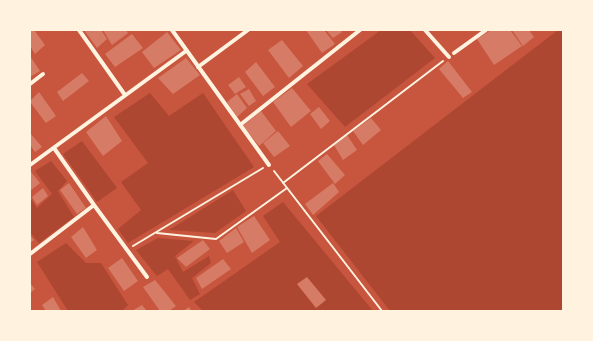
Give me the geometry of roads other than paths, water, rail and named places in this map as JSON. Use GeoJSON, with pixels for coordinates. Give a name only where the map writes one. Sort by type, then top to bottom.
{"type":"FeatureCollection","features":[{"type":"Feature","properties":{"kind":"street"},"geometry":{"type":"LineString","coordinates":[[79,30],[125,96]]}},
{"type":"Feature","properties":{"kind":"street"},"geometry":{"type":"LineString","coordinates":[[172,30],[269,164]]}},
{"type":"Feature","properties":{"kind":"street"},"geometry":{"type":"LineString","coordinates":[[198,67],[248,30]]}},
{"type":"Feature","properties":{"kind":"street"},"geometry":{"type":"LineString","coordinates":[[240,125],[360,30]]}},
{"type":"Feature","properties":{"kind":"street"},"geometry":{"type":"LineString","coordinates":[[425,30],[449,57]]}},
{"type":"Feature","properties":{"kind":"street"},"geometry":{"type":"LineString","coordinates":[[454,53],[486,30]]}},
{"type":"Feature","properties":{"kind":"street"},"geometry":{"type":"LineString","coordinates":[[30,165],[186,51]]}},
{"type":"Feature","properties":{"kind":"street"},"geometry":{"type":"LineString","coordinates":[[30,84],[43,74]]}},
{"type":"Feature","properties":{"kind":"street"},"geometry":{"type":"LineString","coordinates":[[54,148],[147,277]]}},
{"type":"Feature","properties":{"kind":"street"},"geometry":{"type":"LineString","coordinates":[[30,254],[94,205]]}}]}
